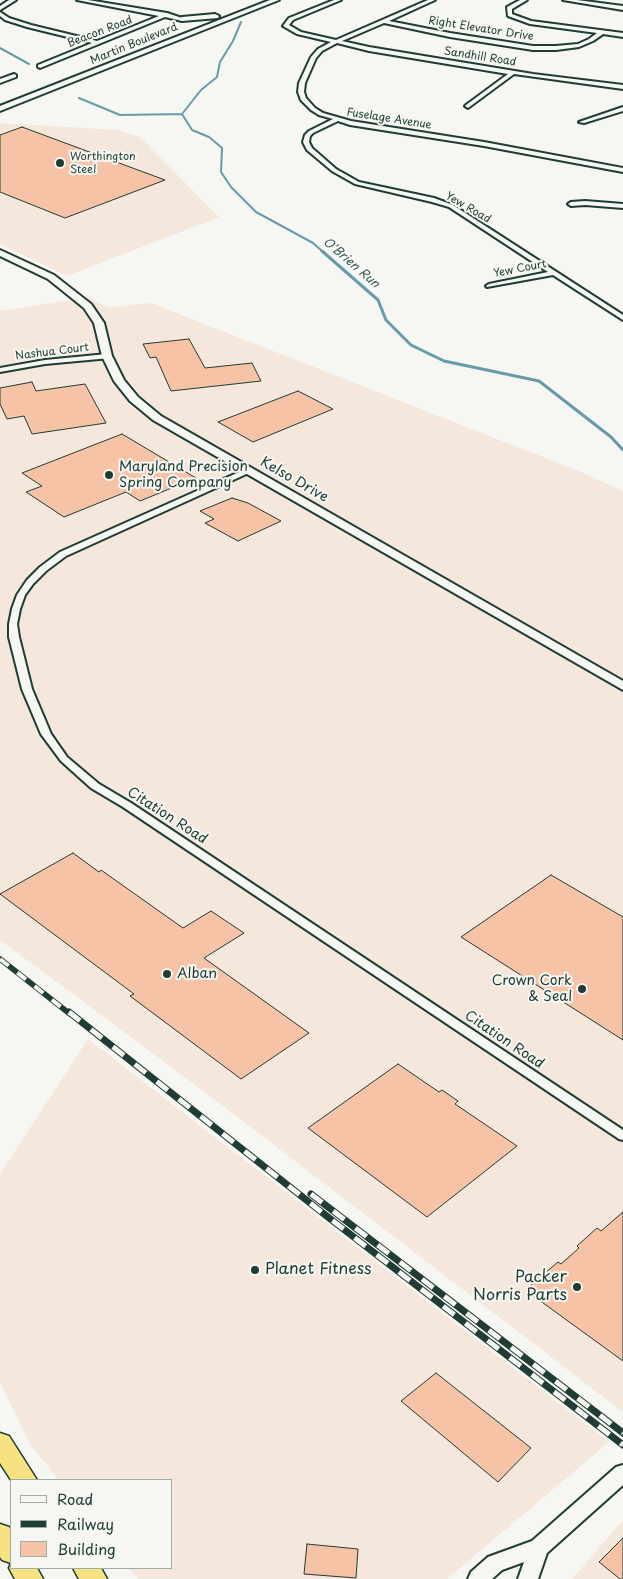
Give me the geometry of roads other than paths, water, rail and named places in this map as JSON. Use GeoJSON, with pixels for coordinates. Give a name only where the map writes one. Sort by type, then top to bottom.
{"type":"FeatureCollection","features":[{"type":"Feature","properties":{"kind":"highway"},"geometry":{"type":"LineString","coordinates":[[0,1443],[23,1479]]}},
{"type":"Feature","properties":{"kind":"highway"},"geometry":{"type":"LineString","coordinates":[[0,1535],[10,1550]]}},
{"type":"Feature","properties":{"kind":"main road","name":"Martin Boulevard"},"geometry":{"type":"LineString","coordinates":[[12,95],[255,0]]}},
{"type":"Feature","properties":{"kind":"main road","name":"Martin Boulevard"},"geometry":{"type":"LineString","coordinates":[[0,109],[276,0]]}},
{"type":"Feature","properties":{"kind":"main road"},"geometry":{"type":"LineString","coordinates":[[182,19],[215,16]]}},
{"type":"Feature","properties":{"kind":"main road"},"geometry":{"type":"LineString","coordinates":[[182,19],[186,22],[185,28]]}},
{"type":"Feature","properties":{"kind":"main road","name":"Kelso Drive"},"geometry":{"type":"LineString","coordinates":[[0,253],[50,276],[80,298],[99,323],[107,356],[119,381],[143,407],[176,430],[623,686]]}},
{"type":"Feature","properties":{"kind":"main road"},"geometry":{"type":"LineString","coordinates":[[478,1579],[495,1564],[539,1548],[623,1474]]}},
{"type":"Feature","properties":{"kind":"main road"},"geometry":{"type":"LineString","coordinates":[[528,1579],[539,1548]]}},
{"type":"Feature","properties":{"kind":"street"},"geometry":{"type":"LineString","coordinates":[[0,8],[13,0]]}},
{"type":"Feature","properties":{"kind":"street"},"geometry":{"type":"LineString","coordinates":[[80,0],[97,1],[182,19]]}},
{"type":"Feature","properties":{"kind":"street","name":"Sandhill Road"},"geometry":{"type":"LineString","coordinates":[[338,0],[291,19],[286,25],[294,32],[335,42],[512,73],[623,87]]}},
{"type":"Feature","properties":{"kind":"street","name":"Fuselage Avenue"},"geometry":{"type":"LineString","coordinates":[[432,0],[320,50],[312,58],[302,83],[301,92],[303,99],[312,109],[336,120],[484,144],[623,170]]}},
{"type":"Feature","properties":{"kind":"street"},"geometry":{"type":"LineString","coordinates":[[524,0],[510,8],[510,15],[530,22],[623,35]]}},
{"type":"Feature","properties":{"kind":"street"},"geometry":{"type":"LineString","coordinates":[[566,0],[623,8]]}},
{"type":"Feature","properties":{"kind":"street"},"geometry":{"type":"LineString","coordinates":[[0,14],[24,24],[98,43]]}},
{"type":"Feature","properties":{"kind":"street","name":"Beacon Road"},"geometry":{"type":"LineString","coordinates":[[40,66],[167,16]]}},
{"type":"Feature","properties":{"kind":"street","name":"Right Elevator Drive"},"geometry":{"type":"LineString","coordinates":[[383,21],[533,48],[579,45],[591,40],[602,32]]}},
{"type":"Feature","properties":{"kind":"street"},"geometry":{"type":"LineString","coordinates":[[468,106],[512,73]]}},
{"type":"Feature","properties":{"kind":"street"},"geometry":{"type":"LineString","coordinates":[[0,81],[14,76]]}},
{"type":"Feature","properties":{"kind":"street"},"geometry":{"type":"LineString","coordinates":[[582,122],[623,109]]}},
{"type":"Feature","properties":{"kind":"street","name":"Yew Road"},"geometry":{"type":"LineString","coordinates":[[336,120],[310,132],[306,142],[310,149],[334,170],[357,183],[443,203],[556,272],[623,318]]}},
{"type":"Feature","properties":{"kind":"street"},"geometry":{"type":"LineString","coordinates":[[571,204],[590,203],[623,206]]}},
{"type":"Feature","properties":{"kind":"street","name":"Yew Court"},"geometry":{"type":"LineString","coordinates":[[489,286],[556,272]]}},
{"type":"Feature","properties":{"kind":"street","name":"Nashua Court"},"geometry":{"type":"LineString","coordinates":[[0,370],[45,362],[107,356]]}},
{"type":"Feature","properties":{"kind":"street","name":"Citation Road"},"geometry":{"type":"LineString","coordinates":[[249,471],[63,554],[43,569],[30,582],[21,595],[16,609],[13,624],[14,637],[28,688],[46,734],[64,758],[95,786],[134,810],[623,1136]]}},
{"type":"Feature","properties":{"kind":"waterway"},"geometry":{"type":"LineString","coordinates":[[182,114],[201,90],[217,77],[220,62],[233,41],[241,22]]}},
{"type":"Feature","properties":{"kind":"waterway","name":"O'Brien Run"},"geometry":{"type":"LineString","coordinates":[[0,48],[29,64]]}},
{"type":"Feature","properties":{"kind":"waterway","name":"O'Brien Run"},"geometry":{"type":"LineString","coordinates":[[79,98],[120,115],[182,114]]}},
{"type":"Feature","properties":{"kind":"waterway","name":"O'Brien Run"},"geometry":{"type":"LineString","coordinates":[[182,114],[192,130],[209,137],[222,148],[221,172],[231,187],[256,212],[313,243],[323,252]]}},
{"type":"Feature","properties":{"kind":"waterway","name":"O'Brien Run"},"geometry":{"type":"LineString","coordinates":[[322,251],[378,300],[386,320],[411,345],[444,361],[539,381],[611,437],[623,450]]}},
{"type":"Feature","properties":{"kind":"railway"},"geometry":{"type":"LineString","coordinates":[[0,959],[70,1014]]}},
{"type":"Feature","properties":{"kind":"railway"},"geometry":{"type":"LineString","coordinates":[[69,1012],[324,1214],[623,1445]]}},
{"type":"Feature","properties":{"kind":"railway"},"geometry":{"type":"LineString","coordinates":[[311,1194],[623,1433]]}},
{"type":"Feature","properties":{"kind":"place","name":"Worthington Steel"},"geometry":{"type":"Point","coordinates":[60,163]}},
{"type":"Feature","properties":{"kind":"place","name":"Maryland Precision Spring Company"},"geometry":{"type":"Point","coordinates":[109,475]}},
{"type":"Feature","properties":{"kind":"place","name":"Alban"},"geometry":{"type":"Point","coordinates":[167,974]}},
{"type":"Feature","properties":{"kind":"place","name":"Crown Cork & Seal"},"geometry":{"type":"Point","coordinates":[582,989]}},
{"type":"Feature","properties":{"kind":"place","name":"Planet Fitness"},"geometry":{"type":"Point","coordinates":[255,1270]}},
{"type":"Feature","properties":{"kind":"place","name":"Packer Norris Parts"},"geometry":{"type":"Point","coordinates":[577,1287]}}]}
